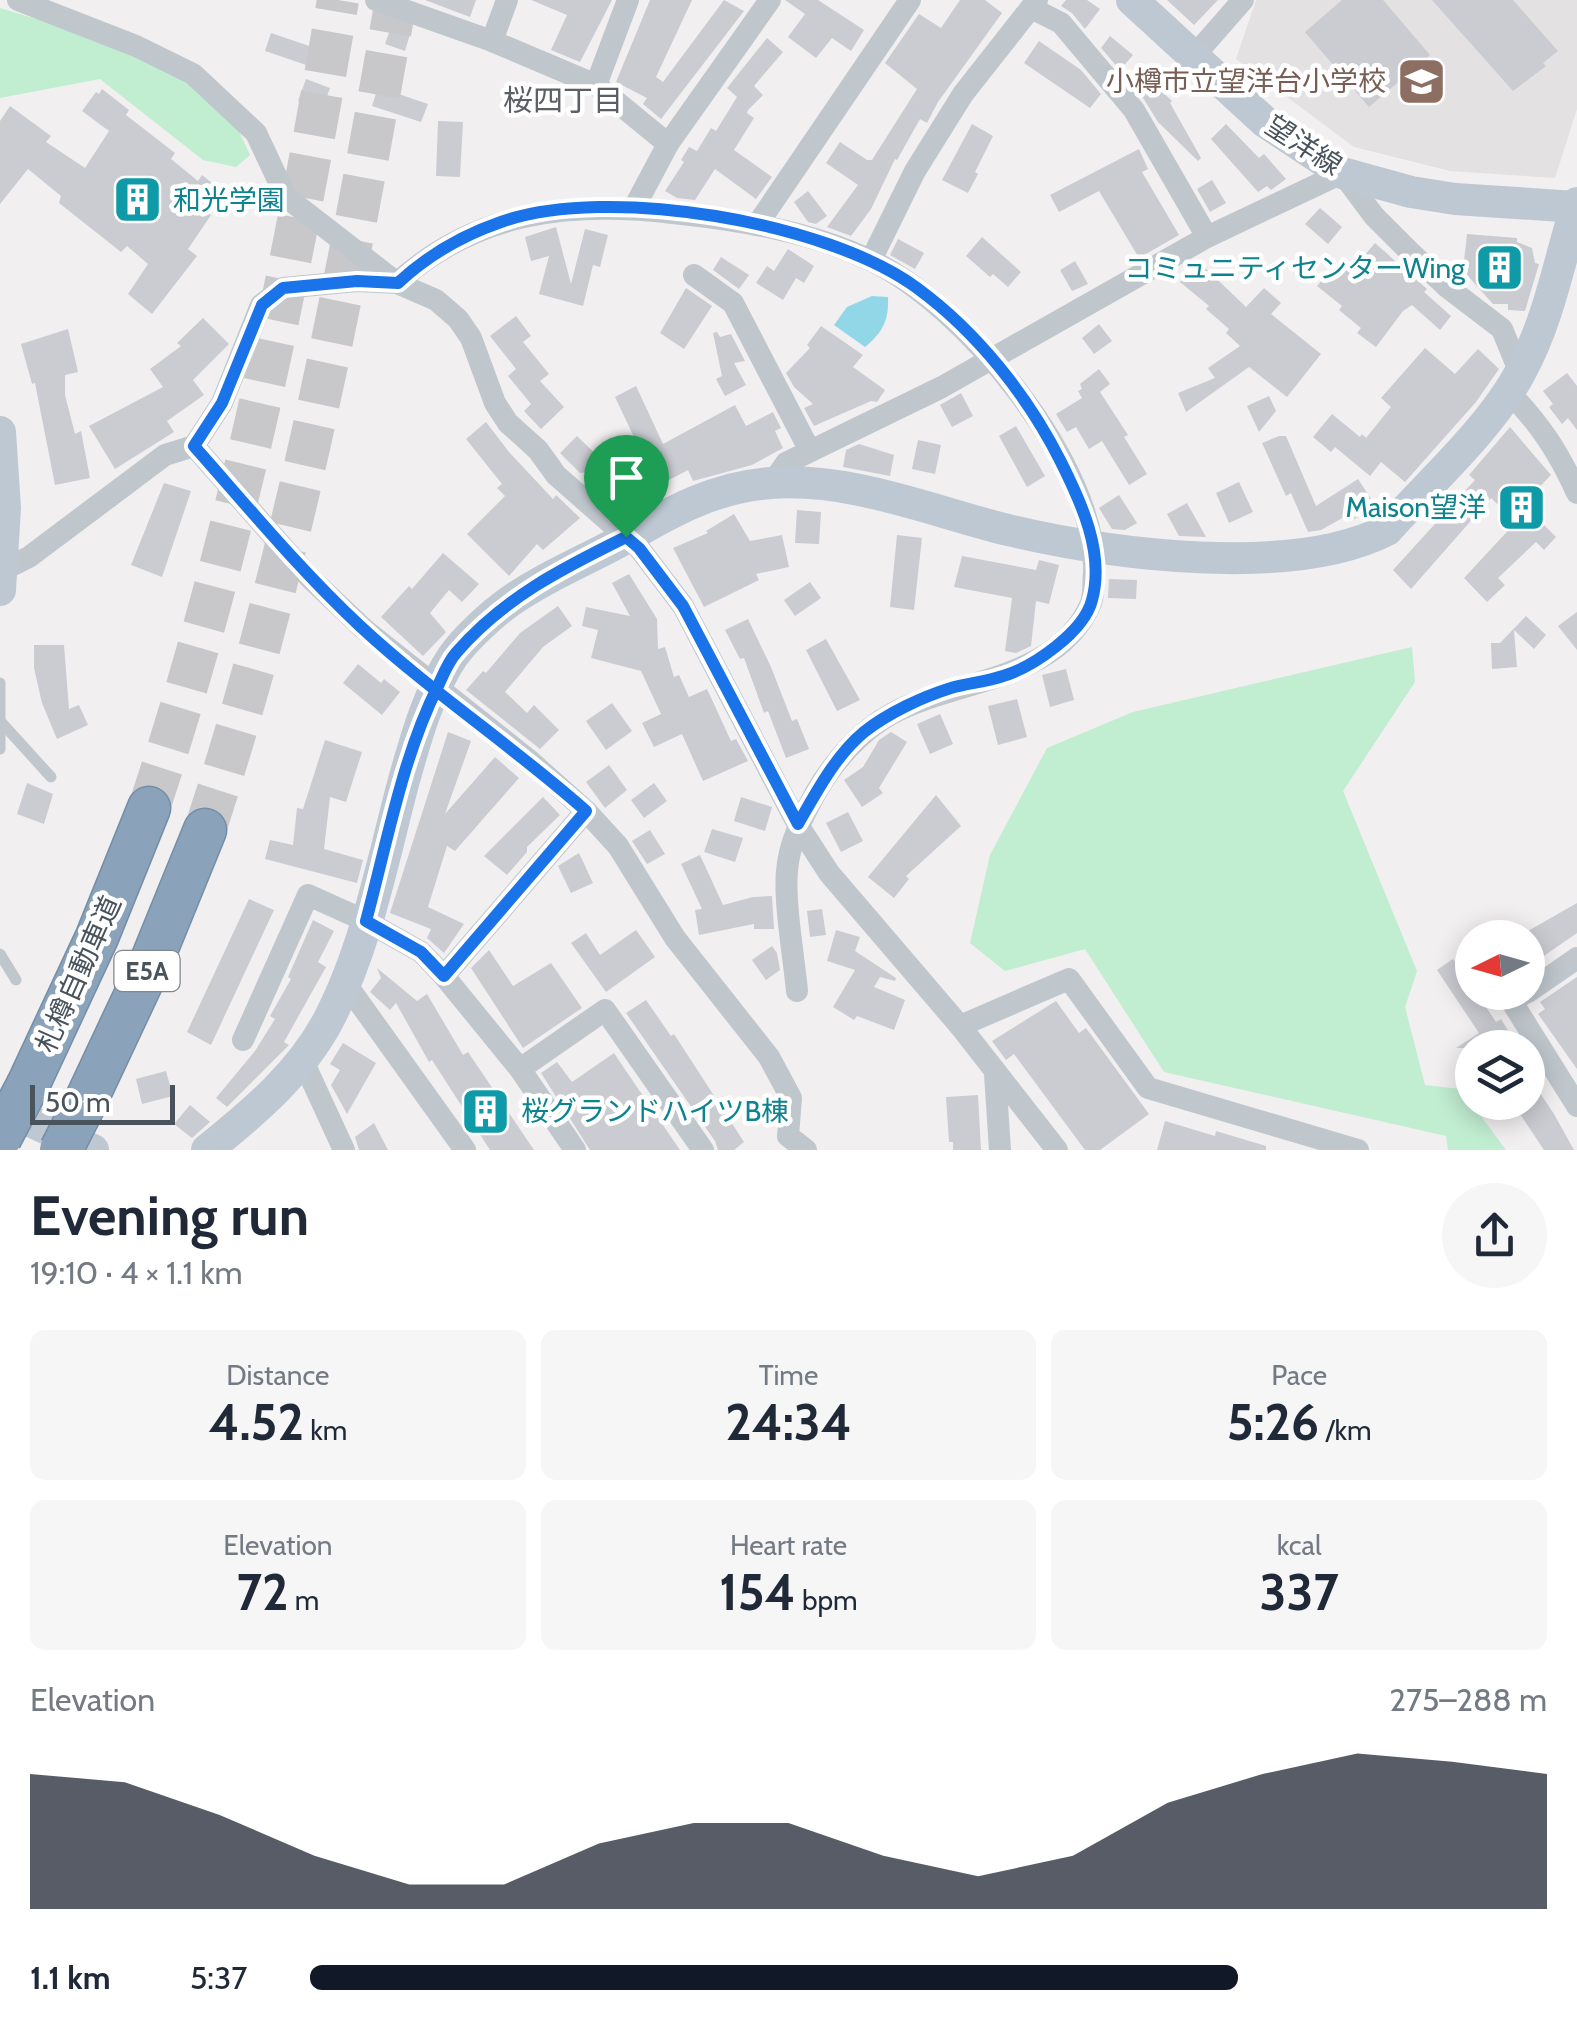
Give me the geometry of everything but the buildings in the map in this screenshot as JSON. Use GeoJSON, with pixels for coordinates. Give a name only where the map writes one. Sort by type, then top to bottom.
{"type":"FeatureCollection","features":[{"type":"Feature","properties":{"kind":"highway","name":"札樽自動車道"},"geometry":{"type":"LineString","coordinates":[[0,1138],[14,1096],[97,937],[149,808]]}},
{"type":"Feature","properties":{"kind":"highway","name":"E5A"},"geometry":{"type":"LineString","coordinates":[[60,1150],[146,975],[205,830]]}},
{"type":"Feature","properties":{"kind":"street"},"geometry":{"type":"LineString","coordinates":[[18,0],[136,46],[193,74],[256,133],[286,197],[398,283],[436,300],[458,318],[508,424],[538,450],[556,475],[639,548],[683,606],[798,824],[829,872],[960,1026],[1057,1150]]}},
{"type":"Feature","properties":{"kind":"street"},"geometry":{"type":"LineString","coordinates":[[380,0],[492,40],[596,85],[668,144]]}},
{"type":"Feature","properties":{"kind":"street"},"geometry":{"type":"LineString","coordinates":[[492,40],[507,0]]}},
{"type":"Feature","properties":{"kind":"street"},"geometry":{"type":"LineString","coordinates":[[596,85],[628,0]]}},
{"type":"Feature","properties":{"kind":"street"},"geometry":{"type":"LineString","coordinates":[[634,208],[668,144],[770,0]]}},
{"type":"Feature","properties":{"kind":"street"},"geometry":{"type":"LineString","coordinates":[[756,225],[910,0]]}},
{"type":"Feature","properties":{"kind":"street","name":"望洋線"},"geometry":{"type":"LineString","coordinates":[[1132,0],[1265,122],[1342,173],[1410,192],[1456,199],[1576,206]]}},
{"type":"Feature","properties":{"kind":"street"},"geometry":{"type":"LineString","coordinates":[[1194,56],[1243,0]]}},
{"type":"Feature","properties":{"kind":"street"},"geometry":{"type":"LineString","coordinates":[[871,260],[915,171],[963,94],[1034,4],[1060,23],[1134,110],[1207,237]]}},
{"type":"Feature","properties":{"kind":"street"},"geometry":{"type":"LineString","coordinates":[[772,483],[786,463],[942,387],[1207,237],[1342,173],[1374,216],[1410,252],[1447,288],[1502,330],[1514,382],[1562,459],[1577,493]]}},
{"type":"Feature","properties":{"kind":"street"},"geometry":{"type":"LineString","coordinates":[[207,1150],[272,1095],[303,1061],[328,1022],[346,984],[366,921],[421,720],[454,655],[504,605],[548,575],[703,496],[772,483],[822,484],[1093,548],[1225,556],[1313,551],[1365,541],[1386,530],[1489,418],[1514,382],[1546,309],[1576,206]]}},
{"type":"Feature","properties":{"kind":"street"},"geometry":{"type":"LineString","coordinates":[[1,580],[165,455],[194,446],[222,403],[262,305],[283,288],[357,281],[398,283],[422,260],[502,221],[567,208],[634,208],[756,225],[871,260],[916,288],[957,322],[990,357],[1051,441],[1080,501],[1093,548],[1092,601],[1074,629],[1042,658],[1006,676],[948,689],[892,714],[862,734],[824,778],[798,824],[787,872],[797,992]]}},
{"type":"Feature","properties":{"kind":"street"},"geometry":{"type":"LineString","coordinates":[[694,275],[734,303],[810,451]]}},
{"type":"Feature","properties":{"kind":"street"},"geometry":{"type":"LineString","coordinates":[[0,432],[6,508],[1,580]]}},
{"type":"Feature","properties":{"kind":"street"},"geometry":{"type":"LineString","coordinates":[[194,446],[310,578],[364,629],[528,760],[586,811],[618,846],[675,938],[769,1057],[791,1098],[788,1136],[806,1150]]}},
{"type":"Feature","properties":{"kind":"street"},"geometry":{"type":"LineString","coordinates":[[444,976],[586,811]]}},
{"type":"Feature","properties":{"kind":"street"},"geometry":{"type":"LineString","coordinates":[[243,1040],[308,895],[421,952],[520,1069],[575,1150]]}},
{"type":"Feature","properties":{"kind":"street"},"geometry":{"type":"LineString","coordinates":[[1545,980],[1577,958]]}},
{"type":"Feature","properties":{"kind":"street"},"geometry":{"type":"LineString","coordinates":[[960,1026],[1070,979],[1148,1088],[1358,1150]]}},
{"type":"Feature","properties":{"kind":"street"},"geometry":{"type":"LineString","coordinates":[[346,984],[465,1150]]}},
{"type":"Feature","properties":{"kind":"street"},"geometry":{"type":"LineString","coordinates":[[520,1069],[605,1010],[703,1150]]}},
{"type":"Feature","properties":{"kind":"street"},"geometry":{"type":"LineString","coordinates":[[1517,1010],[1577,1106]]}},
{"type":"Feature","properties":{"kind":"street"},"geometry":{"type":"LineString","coordinates":[[303,1061],[344,1150]]}},
{"type":"Feature","properties":{"kind":"street"},"geometry":{"type":"LineString","coordinates":[[995,1074],[1000,1150]]}},
{"type":"Feature","properties":{"kind":"street"},"geometry":{"type":"LineString","coordinates":[[14,1096],[94,1150]]}},
{"type":"Feature","properties":{"kind":"lane"},"geometry":{"type":"LineString","coordinates":[[0,683],[0,749]]}},
{"type":"Feature","properties":{"kind":"lane"},"geometry":{"type":"LineString","coordinates":[[1,722],[51,777]]}},
{"type":"Feature","properties":{"kind":"lane"},"geometry":{"type":"LineString","coordinates":[[0,954],[16,980]]}},
{"type":"Feature","properties":{"kind":"shaded area","name":"小樽市立望洋台小学校"},"geometry":{"type":"Polygon","coordinates":[[[1256,0],[1577,0],[1577,109],[1555,178],[1450,171],[1354,147],[1236,59],[1256,0]]]}},
{"type":"Feature","properties":{"kind":"green space"},"geometry":{"type":"Polygon","coordinates":[[[0,8],[83,33],[196,86],[239,131],[250,155],[236,167],[203,160],[100,79],[0,98],[0,8]]]}},
{"type":"Feature","properties":{"kind":"green space"},"geometry":{"type":"Polygon","coordinates":[[[1412,647],[1415,682],[1343,791],[1417,971],[1405,1007],[1425,1085],[1455,1088],[1455,1120],[1484,1120],[1506,1150],[1448,1150],[1446,1136],[1164,1072],[1085,949],[1005,971],[970,943],[990,855],[1047,748],[1133,712],[1412,647]]]}},
{"type":"Feature","properties":{"kind":"water"},"geometry":{"type":"Polygon","coordinates":[[[872,296],[888,297],[887,312],[880,331],[865,347],[834,325],[847,307],[872,296]]]}},
{"type":"Feature","properties":{"kind":"tunnel"},"geometry":{"type":"LineString","coordinates":[[149,808],[209,609],[259,408],[338,0]]}},
{"type":"Feature","properties":{"kind":"tunnel"},"geometry":{"type":"LineString","coordinates":[[205,830],[266,625],[316,418],[396,0]]}},
{"type":"Feature","properties":{"kind":"place","name":"小樽市立望洋台小学校"},"geometry":{"type":"Point","coordinates":[1421,81]}},
{"type":"Feature","properties":{"kind":"place","name":"和光学園"},"geometry":{"type":"Point","coordinates":[138,200]}},
{"type":"Feature","properties":{"kind":"place","name":"コミュニティセンターWing"},"geometry":{"type":"Point","coordinates":[1500,268]}},
{"type":"Feature","properties":{"kind":"place","name":"Maison望洋"},"geometry":{"type":"Point","coordinates":[1521,507]}},
{"type":"Feature","properties":{"kind":"place","name":"桜グランドハイツB棟"},"geometry":{"type":"Point","coordinates":[486,1111]}},
{"type":"Feature","properties":{"kind":"district","name":"桜四丁目"},"geometry":{"type":"Point","coordinates":[563,101]}},
{"type":"Feature","properties":{"kind":"route"},"geometry":{"type":"LineString","coordinates":[[626,537],[548,575],[504,605],[454,655],[436,689],[421,720],[366,921],[421,952],[444,976],[586,811],[528,760],[436,689],[364,629],[310,578],[194,446],[222,403],[262,305],[283,288],[357,281],[398,283],[422,260],[502,221],[567,208],[634,208],[730,220],[792,233],[871,260],[916,288],[957,322],[990,357],[1051,441],[1080,501],[1093,548],[1092,601],[1074,629],[1042,658],[1006,676],[948,689],[892,714],[862,734],[824,778],[798,824],[683,606],[639,548],[626,537]]}}]}
